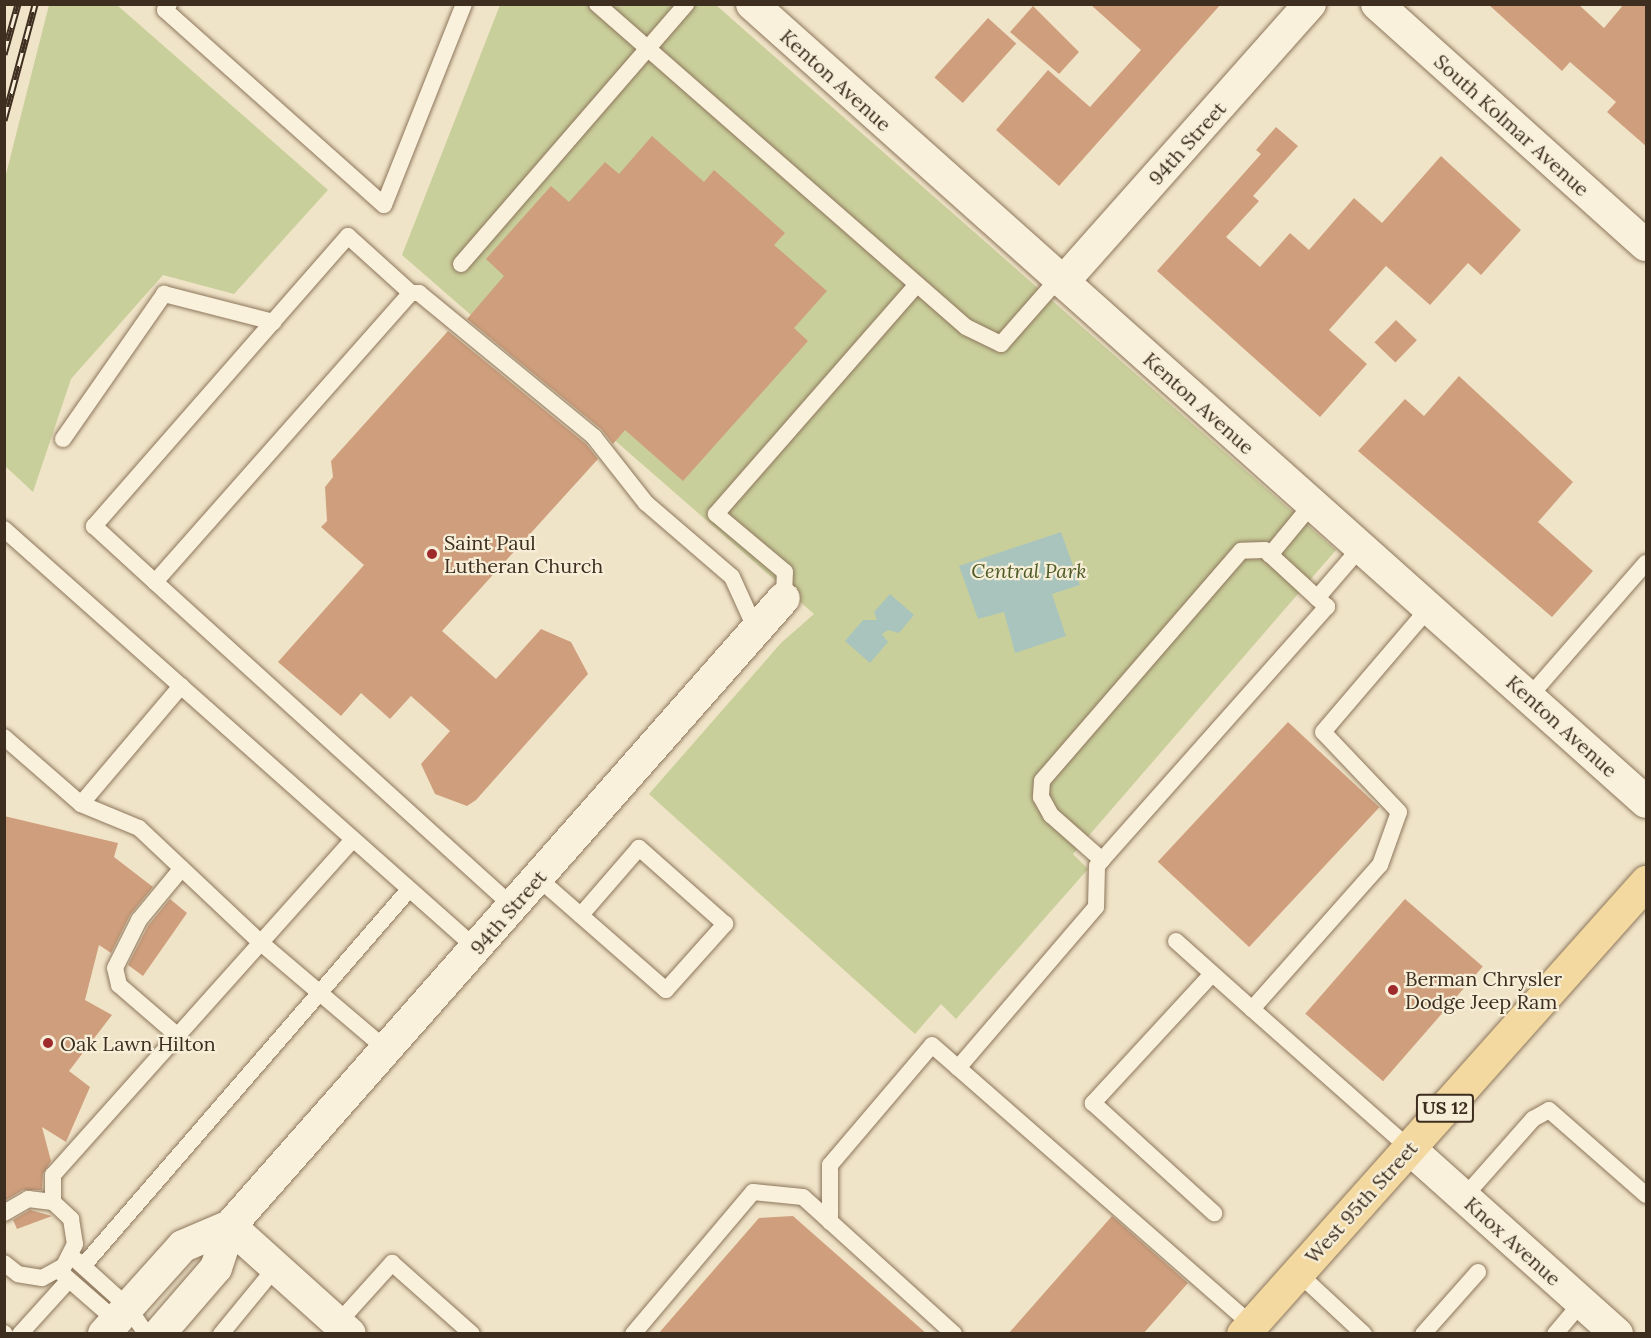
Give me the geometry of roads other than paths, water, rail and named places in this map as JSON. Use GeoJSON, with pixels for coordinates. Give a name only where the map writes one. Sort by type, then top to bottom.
{"type":"FeatureCollection","features":[{"type":"Feature","properties":{"kind":"main road","name":"West 95th Street"},"geometry":{"type":"LineString","coordinates":[[1247,1329],[1647,882]]}},
{"type":"Feature","properties":{"kind":"street","name":"Kenton Avenue"},"geometry":{"type":"LineString","coordinates":[[752,4],[1647,802]]}},
{"type":"Feature","properties":{"kind":"street","name":"94th Street"},"geometry":{"type":"LineString","coordinates":[[1061,280],[1310,4]]}},
{"type":"Feature","properties":{"kind":"street","name":"South Kolmar Avenue"},"geometry":{"type":"LineString","coordinates":[[1377,4],[1647,245]]}},
{"type":"Feature","properties":{"kind":"street","name":"94th Street"},"geometry":{"type":"LineString","coordinates":[[159,1334],[216,1268],[230,1226],[513,908],[784,598]]}},
{"type":"Feature","properties":{"kind":"street","name":"Knox Avenue"},"geometry":{"type":"LineString","coordinates":[[1408,1149],[1617,1334]]}},
{"type":"Feature","properties":{"kind":"street","name":"94th Street"},"geometry":{"type":"LineString","coordinates":[[121,1324],[183,1246],[230,1226]]}},
{"type":"Feature","properties":{"kind":"street"},"geometry":{"type":"LineString","coordinates":[[230,1226],[344,1328]]}},
{"type":"Feature","properties":{"kind":"lane"},"geometry":{"type":"LineString","coordinates":[[169,4],[165,10],[384,205],[464,4]]}},
{"type":"Feature","properties":{"kind":"lane"},"geometry":{"type":"LineString","coordinates":[[597,4],[966,327],[1001,344],[1061,280]]}},
{"type":"Feature","properties":{"kind":"lane"},"geometry":{"type":"LineString","coordinates":[[461,264],[686,4]]}},
{"type":"Feature","properties":{"kind":"lane"},"geometry":{"type":"LineString","coordinates":[[513,908],[94,526],[348,236],[411,293],[419,293],[594,437],[646,503],[732,577],[756,630]]}},
{"type":"Feature","properties":{"kind":"lane"},"geometry":{"type":"LineString","coordinates":[[784,598],[785,572],[716,514],[917,284]]}},
{"type":"Feature","properties":{"kind":"lane"},"geometry":{"type":"LineString","coordinates":[[155,582],[411,293]]}},
{"type":"Feature","properties":{"kind":"lane"},"geometry":{"type":"LineString","coordinates":[[63,439],[164,294],[273,322]]}},
{"type":"Feature","properties":{"kind":"lane"},"geometry":{"type":"LineString","coordinates":[[1270,555],[1312,504]]}},
{"type":"Feature","properties":{"kind":"lane"},"geometry":{"type":"LineString","coordinates":[[4,529],[476,948]]}},
{"type":"Feature","properties":{"kind":"lane"},"geometry":{"type":"LineString","coordinates":[[1317,598],[1361,548]]}},
{"type":"Feature","properties":{"kind":"lane"},"geometry":{"type":"LineString","coordinates":[[958,1068],[1096,907],[1097,866],[1327,606],[1265,550],[1241,551],[1042,782],[1041,797],[1051,815],[1102,860]]}},
{"type":"Feature","properties":{"kind":"lane"},"geometry":{"type":"LineString","coordinates":[[1529,697],[1647,563]]}},
{"type":"Feature","properties":{"kind":"lane"},"geometry":{"type":"LineString","coordinates":[[1252,1009],[1380,865],[1399,812],[1323,732],[1429,608]]}},
{"type":"Feature","properties":{"kind":"lane"},"geometry":{"type":"LineString","coordinates":[[81,804],[181,686]]}},
{"type":"Feature","properties":{"kind":"lane"},"geometry":{"type":"LineString","coordinates":[[4,737],[81,804],[140,828],[260,942],[387,1050]]}},
{"type":"Feature","properties":{"kind":"lane"},"geometry":{"type":"LineString","coordinates":[[53,1202],[53,1175],[353,839]]}},
{"type":"Feature","properties":{"kind":"lane"},"geometry":{"type":"LineString","coordinates":[[538,878],[666,990],[725,924],[639,848],[581,915]]}},
{"type":"Feature","properties":{"kind":"lane"},"geometry":{"type":"LineString","coordinates":[[178,1036],[119,985],[115,968],[139,920],[182,868]]}},
{"type":"Feature","properties":{"kind":"lane"},"geometry":{"type":"LineString","coordinates":[[20,1334],[63,1275],[320,992],[409,889]]}},
{"type":"Feature","properties":{"kind":"lane"},"geometry":{"type":"LineString","coordinates":[[1176,941],[1408,1149]]}},
{"type":"Feature","properties":{"kind":"lane"},"geometry":{"type":"LineString","coordinates":[[1212,974],[1093,1103],[1214,1213]]}},
{"type":"Feature","properties":{"kind":"lane"},"geometry":{"type":"LineString","coordinates":[[830,1222],[830,1165],[932,1046],[1247,1329]]}},
{"type":"Feature","properties":{"kind":"lane"},"geometry":{"type":"LineString","coordinates":[[1464,1197],[1533,1119],[1549,1110],[1647,1195]]}},
{"type":"Feature","properties":{"kind":"lane"},"geometry":{"type":"LineString","coordinates":[[633,1334],[753,1192],[803,1197],[954,1334]]}},
{"type":"Feature","properties":{"kind":"lane"},"geometry":{"type":"LineString","coordinates":[[4,1213],[28,1198],[53,1202],[67,1214],[75,1231],[77,1261],[121,1324]]}},
{"type":"Feature","properties":{"kind":"lane"},"geometry":{"type":"LineString","coordinates":[[4,1263],[18,1274],[30,1278],[63,1275],[121,1324],[146,1334]]}},
{"type":"Feature","properties":{"kind":"lane"},"geometry":{"type":"LineString","coordinates":[[344,1328],[392,1263],[472,1334]]}},
{"type":"Feature","properties":{"kind":"lane"},"geometry":{"type":"LineString","coordinates":[[221,1334],[276,1268]]}},
{"type":"Feature","properties":{"kind":"lane"},"geometry":{"type":"LineString","coordinates":[[1297,1272],[1364,1334]]}},
{"type":"Feature","properties":{"kind":"lane"},"geometry":{"type":"LineString","coordinates":[[1423,1334],[1478,1272]]}},
{"type":"Feature","properties":{"kind":"lane"},"geometry":{"type":"LineString","coordinates":[[1555,1334],[1582,1302]]}},
{"type":"Feature","properties":{"kind":"water"},"geometry":{"type":"Polygon","coordinates":[[[1061,532],[1080,585],[1052,594],[1066,636],[1015,653],[1004,612],[978,619],[959,566],[1061,532]]]}},
{"type":"Feature","properties":{"kind":"water"},"geometry":{"type":"Polygon","coordinates":[[[890,594],[914,615],[899,633],[888,630],[882,634],[888,642],[870,663],[845,641],[863,620],[877,620],[874,612],[890,594]]]}},
{"type":"Feature","properties":{"kind":"railway"},"geometry":{"type":"LineString","coordinates":[[4,54],[18,4]]}},
{"type":"Feature","properties":{"kind":"railway"},"geometry":{"type":"LineString","coordinates":[[4,120],[35,4]]}},
{"type":"Feature","properties":{"kind":"place","name":"Saint Paul Lutheran Church"},"geometry":{"type":"Point","coordinates":[432,554]}},
{"type":"Feature","properties":{"kind":"place","name":"Berman Chrysler Dodge Jeep Ram"},"geometry":{"type":"Point","coordinates":[1393,990]}},
{"type":"Feature","properties":{"kind":"place","name":"Oak Lawn Hilton"},"geometry":{"type":"Point","coordinates":[48,1043]}},
{"type":"Feature","properties":{"kind":"park label","name":"Central Park"},"geometry":{"type":"Point","coordinates":[1029,570]}}]}
